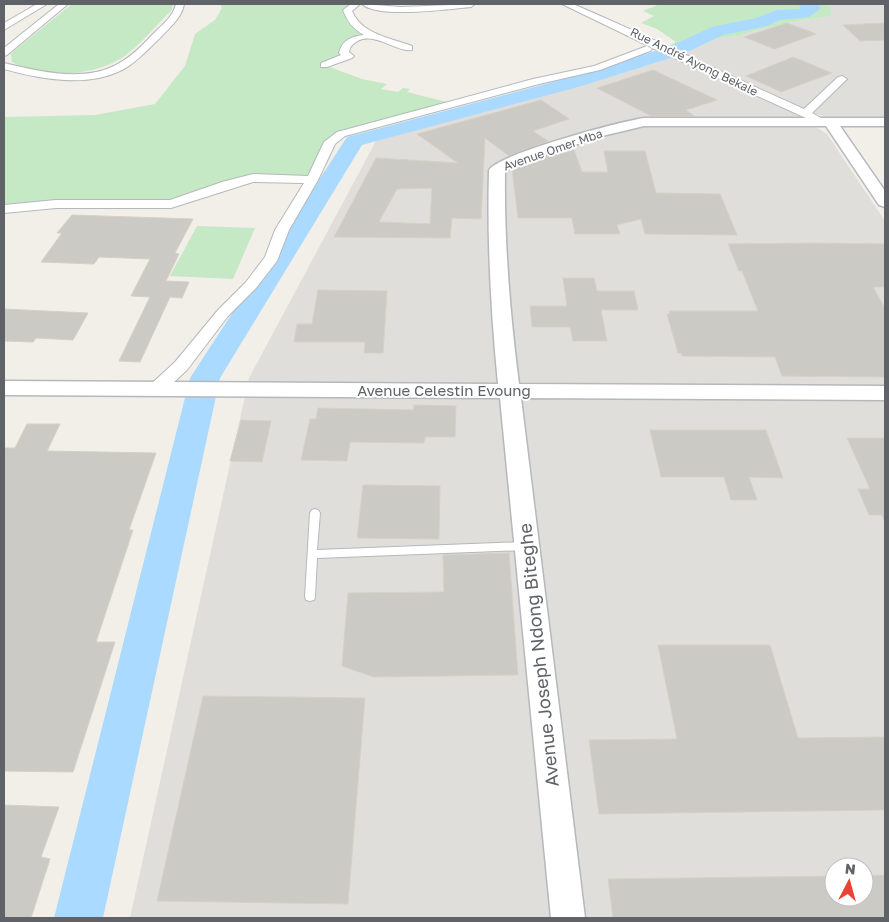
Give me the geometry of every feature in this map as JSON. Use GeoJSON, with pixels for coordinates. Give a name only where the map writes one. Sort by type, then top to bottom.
{"type":"FeatureCollection","features":[{"type":"Feature","properties":{"kind":"street"},"geometry":{"type":"LineString","coordinates":[[4,27],[43,4]]}},
{"type":"Feature","properties":{"kind":"street"},"geometry":{"type":"LineString","coordinates":[[4,53],[64,4]]}},
{"type":"Feature","properties":{"kind":"street"},"geometry":{"type":"LineString","coordinates":[[4,66],[33,73],[58,75],[87,75],[116,70],[134,56],[174,16],[179,10],[180,4]]}},
{"type":"Feature","properties":{"kind":"street"},"geometry":{"type":"LineString","coordinates":[[356,4],[347,10],[349,17],[356,26],[365,32],[409,48]]}},
{"type":"Feature","properties":{"kind":"street"},"geometry":{"type":"LineString","coordinates":[[366,4],[374,7],[393,8],[470,4]]}},
{"type":"Feature","properties":{"kind":"street","name":"Rue André Ayong Bekale"},"geometry":{"type":"LineString","coordinates":[[566,4],[630,32],[674,55],[826,122]]}},
{"type":"Feature","properties":{"kind":"street"},"geometry":{"type":"LineString","coordinates":[[324,65],[349,56],[344,53],[344,46],[347,42],[360,38],[379,37]]}},
{"type":"Feature","properties":{"kind":"street"},"geometry":{"type":"LineString","coordinates":[[155,390],[181,366],[223,313],[251,285],[272,258],[282,230],[312,180],[330,142],[341,134],[537,82],[598,68],[647,49]]}},
{"type":"Feature","properties":{"kind":"street"},"geometry":{"type":"LineString","coordinates":[[806,114],[842,79]]}},
{"type":"Feature","properties":{"kind":"street","name":"Avenue Omer Mba"},"geometry":{"type":"LineString","coordinates":[[510,391],[504,342],[496,211],[497,170],[514,162],[634,124],[696,121],[826,122]]}},
{"type":"Feature","properties":{"kind":"street"},"geometry":{"type":"LineString","coordinates":[[826,122],[885,122]]}},
{"type":"Feature","properties":{"kind":"street"},"geometry":{"type":"LineString","coordinates":[[826,122],[885,202]]}},
{"type":"Feature","properties":{"kind":"street"},"geometry":{"type":"LineString","coordinates":[[4,209],[56,204],[171,204],[253,178],[312,180]]}},
{"type":"Feature","properties":{"kind":"street","name":"Avenue Celestin Evoung"},"geometry":{"type":"LineString","coordinates":[[4,388],[246,391],[885,393]]}},
{"type":"Feature","properties":{"kind":"street","name":"Avenue Joseph Ndong Biteghe"},"geometry":{"type":"LineString","coordinates":[[510,391],[568,918]]}},
{"type":"Feature","properties":{"kind":"lane"},"geometry":{"type":"LineString","coordinates":[[310,597],[316,513]]}},
{"type":"Feature","properties":{"kind":"lane"},"geometry":{"type":"LineString","coordinates":[[312,554],[528,545]]}},
{"type":"Feature","properties":{"kind":"shaded area"},"geometry":{"type":"Polygon","coordinates":[[[824,4],[885,4],[885,118],[826,117],[800,109],[678,54],[719,38],[738,36],[797,21],[831,16],[831,7],[824,4]]]}},
{"type":"Feature","properties":{"kind":"shaded area"},"geometry":{"type":"Polygon","coordinates":[[[671,57],[786,108],[827,134],[885,221],[885,918],[130,918],[249,378],[376,141],[671,57]]]}},
{"type":"Feature","properties":{"kind":"green space"},"geometry":{"type":"Polygon","coordinates":[[[72,4],[173,5],[171,11],[133,50],[108,65],[66,74],[37,72],[12,62],[11,54],[15,50],[72,4]]]}},
{"type":"Feature","properties":{"kind":"green space"},"geometry":{"type":"Polygon","coordinates":[[[220,4],[356,4],[347,10],[366,37],[347,42],[349,56],[324,65],[362,79],[387,84],[381,89],[398,92],[403,88],[410,89],[407,92],[455,104],[341,134],[312,180],[253,178],[171,204],[56,204],[4,209],[4,117],[95,115],[155,104],[185,66],[195,34],[215,20],[222,8],[220,4]]]}},
{"type":"Feature","properties":{"kind":"green space"},"geometry":{"type":"Polygon","coordinates":[[[660,4],[824,4],[831,7],[831,16],[797,21],[738,36],[719,38],[678,54],[665,48],[676,42],[657,29],[641,23],[654,16],[643,11],[660,4]]]}},
{"type":"Feature","properties":{"kind":"green space"},"geometry":{"type":"Polygon","coordinates":[[[197,226],[255,228],[233,279],[170,276],[197,226]]]}},
{"type":"Feature","properties":{"kind":"building"},"geometry":{"type":"Polygon","coordinates":[[[787,23],[816,34],[774,49],[744,37],[787,23]]]}},
{"type":"Feature","properties":{"kind":"building"},"geometry":{"type":"Polygon","coordinates":[[[885,23],[885,40],[860,41],[843,25],[885,23]]]}},
{"type":"Feature","properties":{"kind":"building"},"geometry":{"type":"Polygon","coordinates":[[[793,57],[832,73],[781,92],[746,76],[793,57]]]}},
{"type":"Feature","properties":{"kind":"building"},"geometry":{"type":"Polygon","coordinates":[[[653,70],[717,100],[686,110],[694,116],[651,116],[597,88],[653,70]]]}},
{"type":"Feature","properties":{"kind":"building"},"geometry":{"type":"Polygon","coordinates":[[[541,100],[569,119],[533,131],[548,141],[509,156],[485,138],[481,219],[452,218],[450,238],[334,237],[376,158],[458,163],[417,134],[541,100]],[[432,188],[397,189],[379,222],[430,224],[432,188]]]}},
{"type":"Feature","properties":{"kind":"building"},"geometry":{"type":"Polygon","coordinates":[[[574,150],[582,172],[608,172],[604,151],[645,151],[656,193],[720,194],[737,235],[645,234],[641,219],[617,225],[620,234],[575,234],[572,218],[518,218],[512,169],[562,151],[565,153],[574,150]]]}},
{"type":"Feature","properties":{"kind":"building"},"geometry":{"type":"Polygon","coordinates":[[[72,215],[193,219],[175,253],[179,254],[166,281],[189,282],[182,298],[170,297],[140,362],[119,361],[150,297],[131,296],[150,259],[99,257],[94,264],[41,262],[62,233],[57,233],[72,215]]]}},
{"type":"Feature","properties":{"kind":"building"},"geometry":{"type":"Polygon","coordinates":[[[728,244],[885,244],[885,287],[873,287],[885,308],[885,377],[782,376],[775,357],[682,356],[681,353],[678,353],[667,314],[670,314],[669,311],[758,311],[742,271],[739,271],[728,244]]]}},
{"type":"Feature","properties":{"kind":"building"},"geometry":{"type":"Polygon","coordinates":[[[563,278],[594,278],[597,291],[634,291],[638,310],[601,310],[607,341],[573,341],[570,327],[532,327],[530,306],[567,306],[563,278]]]}},
{"type":"Feature","properties":{"kind":"building"},"geometry":{"type":"Polygon","coordinates":[[[318,290],[387,291],[383,353],[364,353],[365,342],[294,342],[297,324],[312,324],[318,290]]]}},
{"type":"Feature","properties":{"kind":"building"},"geometry":{"type":"Polygon","coordinates":[[[4,309],[88,313],[73,340],[36,338],[33,342],[4,341],[4,309]]]}},
{"type":"Feature","properties":{"kind":"building"},"geometry":{"type":"Polygon","coordinates":[[[414,405],[456,406],[455,437],[425,437],[424,443],[350,442],[347,461],[301,460],[310,419],[316,419],[318,408],[413,410],[414,405]]]}},
{"type":"Feature","properties":{"kind":"building"},"geometry":{"type":"Polygon","coordinates":[[[241,420],[271,421],[262,462],[230,461],[241,420]]]}},
{"type":"Feature","properties":{"kind":"building"},"geometry":{"type":"Polygon","coordinates":[[[27,424],[60,424],[47,451],[156,453],[129,530],[133,530],[96,642],[115,642],[73,772],[4,771],[4,448],[15,448],[27,424]]]}},
{"type":"Feature","properties":{"kind":"building"},"geometry":{"type":"Polygon","coordinates":[[[650,430],[766,430],[783,478],[749,477],[757,500],[731,500],[724,477],[661,477],[650,430]]]}},
{"type":"Feature","properties":{"kind":"building"},"geometry":{"type":"Polygon","coordinates":[[[847,438],[885,438],[885,523],[882,515],[869,515],[858,489],[870,489],[847,438]]]}},
{"type":"Feature","properties":{"kind":"building"},"geometry":{"type":"Polygon","coordinates":[[[363,485],[440,486],[439,539],[357,538],[363,485]]]}},
{"type":"Feature","properties":{"kind":"building"},"geometry":{"type":"Polygon","coordinates":[[[509,553],[518,675],[374,677],[342,666],[348,593],[444,592],[443,555],[509,553]]]}},
{"type":"Feature","properties":{"kind":"building"},"geometry":{"type":"Polygon","coordinates":[[[658,645],[770,645],[798,738],[885,737],[885,810],[599,814],[589,740],[677,739],[658,645]]]}},
{"type":"Feature","properties":{"kind":"building"},"geometry":{"type":"Polygon","coordinates":[[[203,696],[365,698],[348,904],[157,901],[203,696]]]}},
{"type":"Feature","properties":{"kind":"building"},"geometry":{"type":"Polygon","coordinates":[[[4,805],[59,807],[41,857],[50,859],[31,918],[4,918],[4,805]]]}},
{"type":"Feature","properties":{"kind":"building"},"geometry":{"type":"Polygon","coordinates":[[[885,875],[885,918],[613,918],[608,879],[824,876],[824,907],[874,907],[874,876],[885,875]]]}},
{"type":"Feature","properties":{"kind":"waterway"},"geometry":{"type":"LineString","coordinates":[[78,918],[205,378],[354,141],[571,83],[677,50],[718,31],[761,22],[777,15],[803,14],[813,8],[806,4]]}}]}
